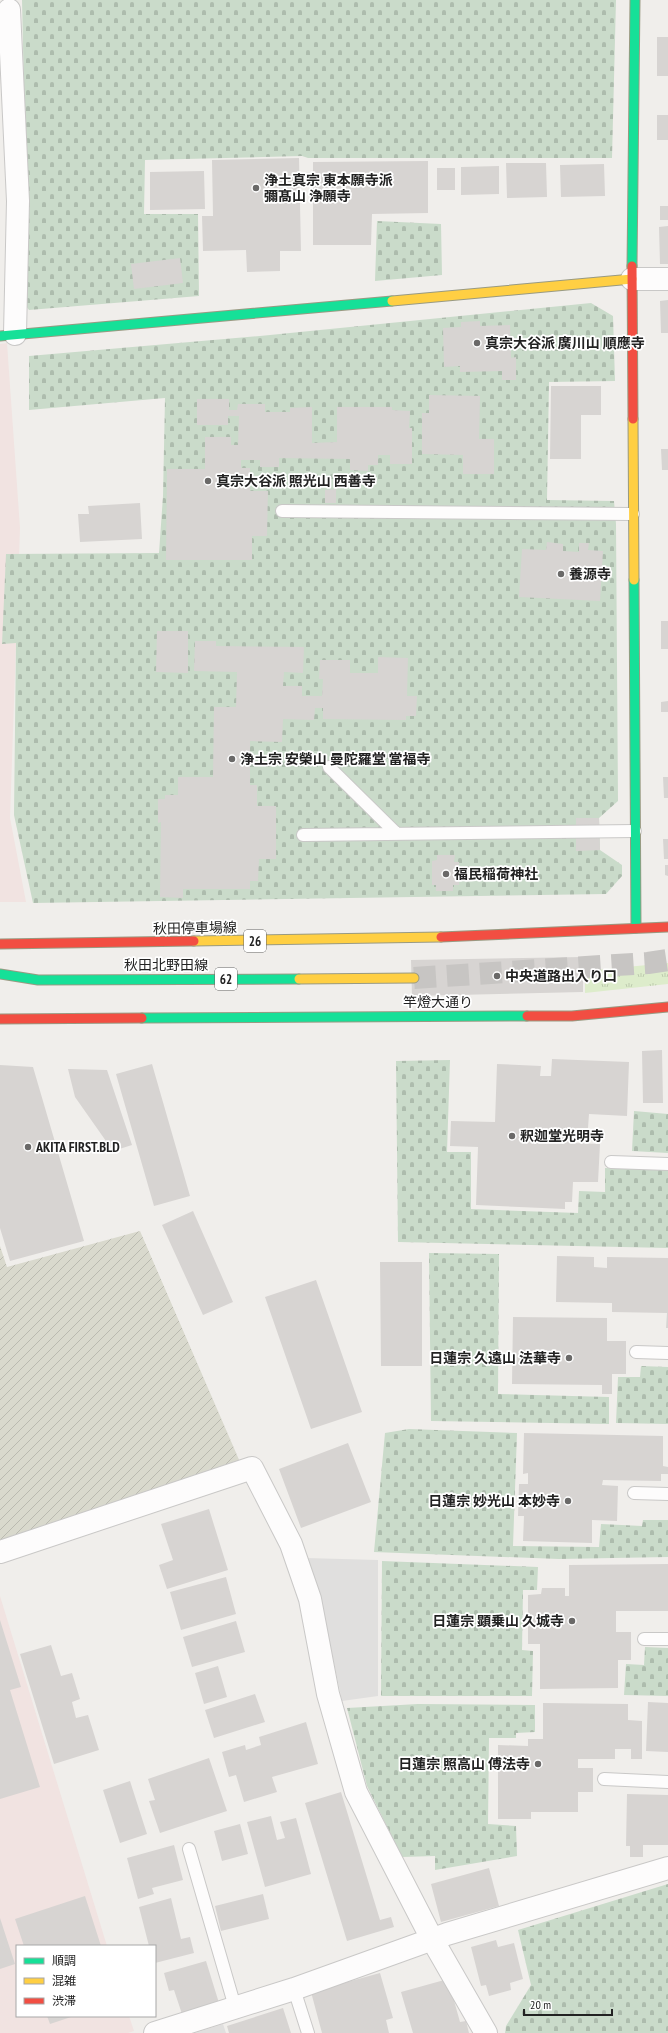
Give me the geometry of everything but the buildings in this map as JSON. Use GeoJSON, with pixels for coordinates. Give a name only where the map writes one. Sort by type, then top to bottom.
{"type":"FeatureCollection","features":[{"type":"Feature","properties":{"kind":"main road"},"geometry":{"type":"LineString","coordinates":[[635,0],[632,279],[635,831],[638,906],[636,928]]}},
{"type":"Feature","properties":{"kind":"main road"},"geometry":{"type":"LineString","coordinates":[[8,335],[632,279]]}},
{"type":"Feature","properties":{"kind":"main road","name":"26"},"geometry":{"type":"LineString","coordinates":[[636,928],[668,927]]}},
{"type":"Feature","properties":{"kind":"main road","name":"秋田停車場線"},"geometry":{"type":"LineString","coordinates":[[0,944],[509,935],[636,928]]}},
{"type":"Feature","properties":{"kind":"main road","name":"62"},"geometry":{"type":"LineString","coordinates":[[0,974],[38,980]]}},
{"type":"Feature","properties":{"kind":"main road","name":"秋田北野田線"},"geometry":{"type":"LineString","coordinates":[[38,980],[414,978]]}},
{"type":"Feature","properties":{"kind":"main road","name":"62"},"geometry":{"type":"LineString","coordinates":[[8,986],[38,980]]}},
{"type":"Feature","properties":{"kind":"main road","name":"竿燈大通り"},"geometry":{"type":"LineString","coordinates":[[0,1019],[572,1016],[668,1007]]}},
{"type":"Feature","properties":{"kind":"street"},"geometry":{"type":"LineString","coordinates":[[6,7],[18,201],[8,335]]}},
{"type":"Feature","properties":{"kind":"street"},"geometry":{"type":"LineString","coordinates":[[632,279],[668,279]]}},
{"type":"Feature","properties":{"kind":"street"},"geometry":{"type":"LineString","coordinates":[[0,1552],[252,1468],[291,1544],[310,1598],[328,1694],[356,1792],[432,1939],[486,2033]]}},
{"type":"Feature","properties":{"kind":"street"},"geometry":{"type":"LineString","coordinates":[[154,2033],[294,1989],[432,1939],[668,1868]]}},
{"type":"Feature","properties":{"kind":"lane"},"geometry":{"type":"LineString","coordinates":[[282,511],[634,514]]}},
{"type":"Feature","properties":{"kind":"lane"},"geometry":{"type":"LineString","coordinates":[[329,767],[396,833]]}},
{"type":"Feature","properties":{"kind":"lane"},"geometry":{"type":"LineString","coordinates":[[302,835],[635,831]]}},
{"type":"Feature","properties":{"kind":"lane"},"geometry":{"type":"LineString","coordinates":[[611,1162],[668,1164]]}},
{"type":"Feature","properties":{"kind":"lane"},"geometry":{"type":"LineString","coordinates":[[636,1352],[668,1353]]}},
{"type":"Feature","properties":{"kind":"lane"},"geometry":{"type":"LineString","coordinates":[[634,1493],[668,1494]]}},
{"type":"Feature","properties":{"kind":"lane"},"geometry":{"type":"LineString","coordinates":[[644,1639],[668,1639]]}},
{"type":"Feature","properties":{"kind":"lane"},"geometry":{"type":"LineString","coordinates":[[604,1779],[668,1782]]}},
{"type":"Feature","properties":{"kind":"lane"},"geometry":{"type":"LineString","coordinates":[[188,1849],[235,2007]]}},
{"type":"Feature","properties":{"kind":"lane"},"geometry":{"type":"LineString","coordinates":[[294,1989],[308,2033]]}},
{"type":"Feature","properties":{"kind":"shaded area"},"geometry":{"type":"Polygon","coordinates":[[[7,343],[20,528],[10,818],[26,902],[0,902],[0,344],[7,343]]]}},
{"type":"Feature","properties":{"kind":"shaded area"},"geometry":{"type":"Polygon","coordinates":[[[140,1231],[240,1462],[0,1542],[0,1246],[7,1267],[140,1231]]]}},
{"type":"Feature","properties":{"kind":"shaded area"},"geometry":{"type":"Polygon","coordinates":[[[306,1558],[378,1560],[378,1696],[342,1701],[322,1606],[306,1558]]]}},
{"type":"Feature","properties":{"kind":"shaded area"},"geometry":{"type":"Polygon","coordinates":[[[0,1596],[107,1945],[16,1945],[16,2017],[129,2017],[134,2031],[128,2033],[0,2033],[0,1596]]]}},
{"type":"Feature","properties":{"kind":"shaded area"},"geometry":{"type":"Polygon","coordinates":[[[223,2024],[226,2033],[195,2033],[223,2024]]]}},
{"type":"Feature","properties":{"kind":"green space"},"geometry":{"type":"Polygon","coordinates":[[[22,0],[616,0],[612,158],[308,158],[302,156],[145,160],[144,214],[198,214],[199,296],[29,310],[23,302],[27,228],[22,0]]]}},
{"type":"Feature","properties":{"kind":"green space"},"geometry":{"type":"Polygon","coordinates":[[[377,221],[441,224],[442,275],[375,281],[377,221]]]}},
{"type":"Feature","properties":{"kind":"green space"},"geometry":{"type":"Polygon","coordinates":[[[591,303],[613,316],[615,381],[549,382],[547,500],[614,501],[616,524],[618,801],[599,818],[600,850],[622,865],[622,876],[606,894],[33,903],[14,815],[16,643],[2,644],[6,554],[159,553],[163,496],[165,398],[29,410],[29,356],[260,336],[591,303]]]}},
{"type":"Feature","properties":{"kind":"green space"},"geometry":{"type":"Polygon","coordinates":[[[668,963],[668,984],[585,993],[585,971],[668,963]]]}},
{"type":"Feature","properties":{"kind":"green space"},"geometry":{"type":"Polygon","coordinates":[[[450,1060],[447,1152],[471,1152],[471,1209],[578,1213],[579,1191],[605,1192],[605,1168],[668,1170],[668,1248],[398,1242],[396,1061],[450,1060]]]}},
{"type":"Feature","properties":{"kind":"green space"},"geometry":{"type":"Polygon","coordinates":[[[634,1111],[668,1114],[668,1153],[632,1151],[634,1111]]]}},
{"type":"Feature","properties":{"kind":"green space"},"geometry":{"type":"Polygon","coordinates":[[[429,1253],[499,1254],[498,1394],[609,1397],[609,1424],[431,1421],[429,1253]]]}},
{"type":"Feature","properties":{"kind":"green space"},"geometry":{"type":"Polygon","coordinates":[[[641,1366],[668,1367],[668,1424],[616,1423],[618,1377],[640,1377],[641,1366]]]}},
{"type":"Feature","properties":{"kind":"green space"},"geometry":{"type":"Polygon","coordinates":[[[409,1429],[517,1433],[513,1546],[599,1547],[601,1524],[642,1526],[643,1520],[668,1520],[668,1557],[559,1559],[374,1552],[385,1433],[409,1429]]]}},
{"type":"Feature","properties":{"kind":"green space"},"geometry":{"type":"Polygon","coordinates":[[[382,1561],[538,1567],[537,1590],[523,1590],[522,1650],[533,1651],[532,1696],[381,1696],[382,1561]]]}},
{"type":"Feature","properties":{"kind":"green space"},"geometry":{"type":"Polygon","coordinates":[[[645,1647],[668,1648],[668,1696],[624,1695],[626,1664],[644,1665],[645,1647]]]}},
{"type":"Feature","properties":{"kind":"green space"},"geometry":{"type":"Polygon","coordinates":[[[418,1704],[535,1705],[535,1732],[516,1733],[516,1738],[489,1738],[488,1824],[516,1826],[517,1856],[435,1870],[435,1856],[402,1857],[367,1786],[347,1708],[418,1704]]]}},
{"type":"Feature","properties":{"kind":"green space"},"geometry":{"type":"Polygon","coordinates":[[[668,1884],[668,2033],[505,2033],[506,2026],[531,1985],[518,1930],[668,1884]]]}},
{"type":"Feature","properties":{"kind":"tunnel"},"geometry":{"type":"LineString","coordinates":[[414,978],[648,963],[668,960]]}},
{"type":"Feature","properties":{"kind":"traffic: fast"},"geometry":{"type":"LineString","coordinates":[[632,266],[635,0]]}},
{"type":"Feature","properties":{"kind":"traffic: fast"},"geometry":{"type":"LineString","coordinates":[[0,336],[392,301]]}},
{"type":"Feature","properties":{"kind":"traffic: fast"},"geometry":{"type":"LineString","coordinates":[[634,580],[636,928]]}},
{"type":"Feature","properties":{"kind":"traffic: fast"},"geometry":{"type":"LineString","coordinates":[[0,974],[38,980],[299,979]]}},
{"type":"Feature","properties":{"kind":"traffic: fast"},"geometry":{"type":"LineString","coordinates":[[142,1018],[527,1016]]}},
{"type":"Feature","properties":{"kind":"traffic: slow"},"geometry":{"type":"LineString","coordinates":[[392,301],[632,279]]}},
{"type":"Feature","properties":{"kind":"traffic: slow"},"geometry":{"type":"LineString","coordinates":[[633,419],[634,580]]}},
{"type":"Feature","properties":{"kind":"traffic: slow"},"geometry":{"type":"LineString","coordinates":[[194,941],[441,937]]}},
{"type":"Feature","properties":{"kind":"traffic: slow"},"geometry":{"type":"LineString","coordinates":[[299,979],[414,978]]}},
{"type":"Feature","properties":{"kind":"traffic: jam"},"geometry":{"type":"LineString","coordinates":[[632,266],[633,419]]}},
{"type":"Feature","properties":{"kind":"traffic: jam"},"geometry":{"type":"LineString","coordinates":[[441,937],[668,927]]}},
{"type":"Feature","properties":{"kind":"traffic: jam"},"geometry":{"type":"LineString","coordinates":[[0,944],[194,941]]}},
{"type":"Feature","properties":{"kind":"traffic: jam"},"geometry":{"type":"LineString","coordinates":[[527,1016],[572,1016],[668,1007]]}},
{"type":"Feature","properties":{"kind":"traffic: jam"},"geometry":{"type":"LineString","coordinates":[[0,1019],[142,1018]]}},
{"type":"Feature","properties":{"kind":"place","name":"浄土真宗 東本願寺派 彌髙山 浄願寺"},"geometry":{"type":"Point","coordinates":[256,188]}},
{"type":"Feature","properties":{"kind":"place","name":"真宗大谷派 廣川山 順應寺"},"geometry":{"type":"Point","coordinates":[477,343]}},
{"type":"Feature","properties":{"kind":"place","name":"真宗大谷派 照光山 西善寺"},"geometry":{"type":"Point","coordinates":[208,481]}},
{"type":"Feature","properties":{"kind":"place","name":"養源寺"},"geometry":{"type":"Point","coordinates":[561,574]}},
{"type":"Feature","properties":{"kind":"place","name":"浄土宗 安榮山 曼陀羅堂 當福寺"},"geometry":{"type":"Point","coordinates":[232,759]}},
{"type":"Feature","properties":{"kind":"place","name":"福民稲荷神社"},"geometry":{"type":"Point","coordinates":[446,874]}},
{"type":"Feature","properties":{"kind":"place","name":"中央道路出入り口"},"geometry":{"type":"Point","coordinates":[497,976]}},
{"type":"Feature","properties":{"kind":"place","name":"釈迦堂光明寺"},"geometry":{"type":"Point","coordinates":[512,1136]}},
{"type":"Feature","properties":{"kind":"place","name":"AKITA FIRST.BLD"},"geometry":{"type":"Point","coordinates":[28,1147]}},
{"type":"Feature","properties":{"kind":"place","name":"日蓮宗 久遠山 法華寺"},"geometry":{"type":"Point","coordinates":[569,1358]}},
{"type":"Feature","properties":{"kind":"place","name":"日蓮宗 妙光山 本妙寺"},"geometry":{"type":"Point","coordinates":[568,1501]}},
{"type":"Feature","properties":{"kind":"place","name":"日蓮宗 顕乗山 久城寺"},"geometry":{"type":"Point","coordinates":[572,1621]}},
{"type":"Feature","properties":{"kind":"place","name":"日蓮宗 照高山 傅法寺"},"geometry":{"type":"Point","coordinates":[538,1764]}}]}
